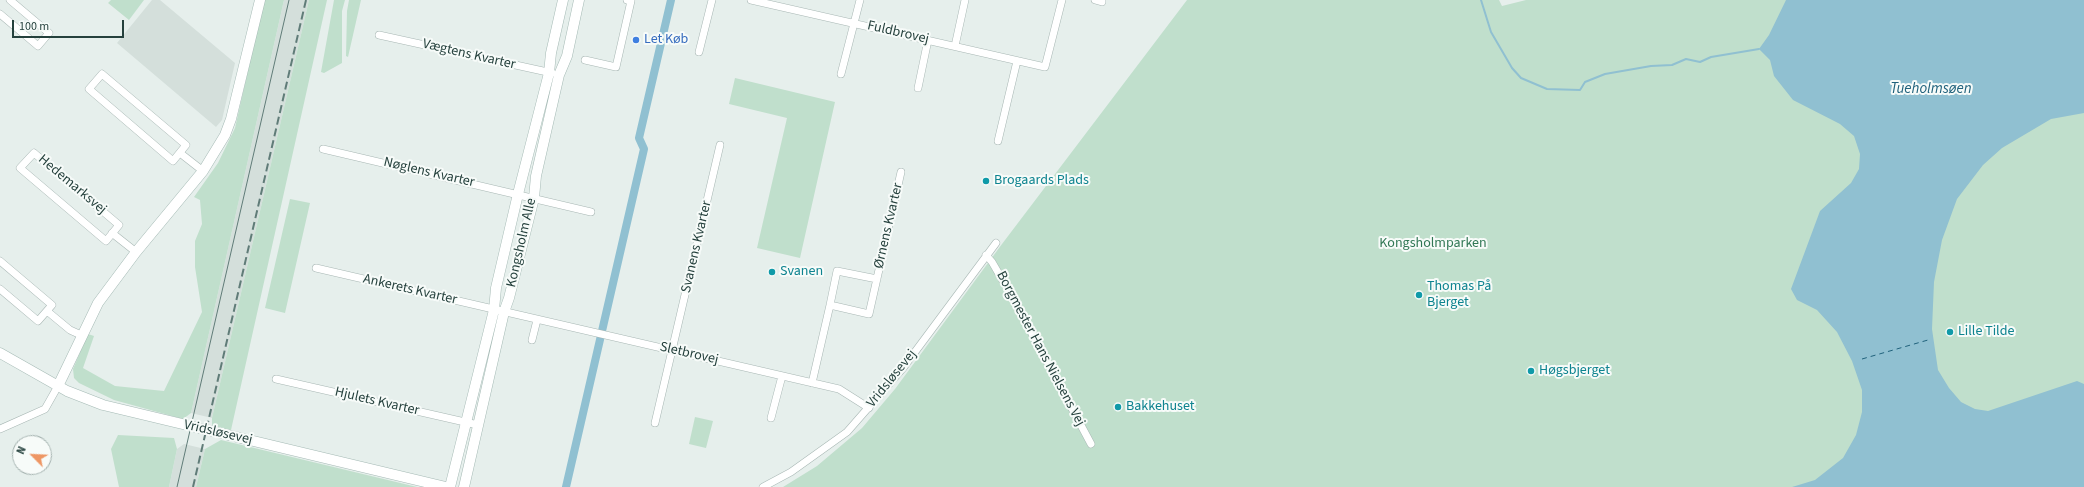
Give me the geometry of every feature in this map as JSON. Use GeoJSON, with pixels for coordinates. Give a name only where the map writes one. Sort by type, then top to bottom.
{"type":"FeatureCollection","features":[{"type":"Feature","properties":{"kind":"street"},"geometry":{"type":"LineString","coordinates":[[0,14],[38,46],[49,33],[10,0]]}},
{"type":"Feature","properties":{"kind":"street"},"geometry":{"type":"LineString","coordinates":[[0,429],[45,409],[58,386],[81,335],[98,303],[136,252],[203,171],[214,155],[231,119],[260,0]]}},
{"type":"Feature","properties":{"kind":"street","name":"Kongsholm Alle"},"geometry":{"type":"LineString","coordinates":[[464,487],[504,312],[510,298],[534,198],[536,176],[554,74],[551,53],[563,0]]}},
{"type":"Feature","properties":{"kind":"street","name":"Kongsholm Alle"},"geometry":{"type":"LineString","coordinates":[[450,487],[494,310],[496,288],[518,194],[554,74],[567,56],[579,0]]}},
{"type":"Feature","properties":{"kind":"street"},"geometry":{"type":"LineString","coordinates":[[585,60],[616,67],[631,1],[627,0]]}},
{"type":"Feature","properties":{"kind":"street"},"geometry":{"type":"LineString","coordinates":[[699,52],[712,0]]}},
{"type":"Feature","properties":{"kind":"street","name":"Fuldbrovej"},"geometry":{"type":"LineString","coordinates":[[751,0],[1045,67],[1062,0]]}},
{"type":"Feature","properties":{"kind":"street"},"geometry":{"type":"LineString","coordinates":[[841,74],[860,0]]}},
{"type":"Feature","properties":{"kind":"street"},"geometry":{"type":"LineString","coordinates":[[955,46],[965,0]]}},
{"type":"Feature","properties":{"kind":"street"},"geometry":{"type":"LineString","coordinates":[[1095,0],[1102,2],[1102,0]]}},
{"type":"Feature","properties":{"kind":"street","name":"Vægtens Kvarter"},"geometry":{"type":"LineString","coordinates":[[378,35],[554,74]]}},
{"type":"Feature","properties":{"kind":"street"},"geometry":{"type":"LineString","coordinates":[[918,88],[928,40]]}},
{"type":"Feature","properties":{"kind":"street"},"geometry":{"type":"LineString","coordinates":[[998,141],[1017,61]]}},
{"type":"Feature","properties":{"kind":"street"},"geometry":{"type":"LineString","coordinates":[[102,74],[186,145],[180,153],[173,161],[89,89],[102,74]]}},
{"type":"Feature","properties":{"kind":"street","name":"Svanens Kvarter"},"geometry":{"type":"LineString","coordinates":[[656,423],[720,145]]}},
{"type":"Feature","properties":{"kind":"street","name":"Nøglens Kvarter"},"geometry":{"type":"LineString","coordinates":[[323,149],[591,212]]}},
{"type":"Feature","properties":{"kind":"street","name":"Hedemarksvej"},"geometry":{"type":"LineString","coordinates":[[34,153],[119,225],[112,233],[106,241],[20,168],[34,153]]}},
{"type":"Feature","properties":{"kind":"street"},"geometry":{"type":"LineString","coordinates":[[180,153],[203,171]]}},
{"type":"Feature","properties":{"kind":"street","name":"Ørnens Kvarter"},"geometry":{"type":"LineString","coordinates":[[830,305],[869,314],[901,172]]}},
{"type":"Feature","properties":{"kind":"street","name":"Hedemarksvej"},"geometry":{"type":"LineString","coordinates":[[112,233],[136,252]]}},
{"type":"Feature","properties":{"kind":"street","name":"Vridsløsevej"},"geometry":{"type":"LineString","coordinates":[[763,487],[791,472],[835,442],[869,408],[903,368],[996,243]]}},
{"type":"Feature","properties":{"kind":"street","name":"Borgmester Hans Nielsens Vej"},"geometry":{"type":"LineString","coordinates":[[986,255],[992,262],[1009,292],[1091,444]]}},
{"type":"Feature","properties":{"kind":"street"},"geometry":{"type":"LineString","coordinates":[[0,262],[52,304],[38,321],[0,289]]}},
{"type":"Feature","properties":{"kind":"street","name":"Ankerets Kvarter"},"geometry":{"type":"LineString","coordinates":[[316,268],[504,312]]}},
{"type":"Feature","properties":{"kind":"street","name":"Ørnens Kvarter"},"geometry":{"type":"LineString","coordinates":[[812,383],[837,271],[877,279]]}},
{"type":"Feature","properties":{"kind":"street"},"geometry":{"type":"LineString","coordinates":[[46,311],[70,330],[81,335]]}},
{"type":"Feature","properties":{"kind":"street","name":"Sletbrovej"},"geometry":{"type":"LineString","coordinates":[[504,312],[839,389],[869,408]]}},
{"type":"Feature","properties":{"kind":"street"},"geometry":{"type":"LineString","coordinates":[[532,340],[537,320]]}},
{"type":"Feature","properties":{"kind":"street","name":"Vridsløsevej"},"geometry":{"type":"LineString","coordinates":[[0,354],[58,386],[103,404],[144,416],[446,487]]}},
{"type":"Feature","properties":{"kind":"street"},"geometry":{"type":"LineString","coordinates":[[772,418],[782,376]]}},
{"type":"Feature","properties":{"kind":"street","name":"Hjulets Kvarter"},"geometry":{"type":"LineString","coordinates":[[276,379],[478,425]]}},
{"type":"Feature","properties":{"kind":"shaded area"},"geometry":{"type":"Polygon","coordinates":[[[152,0],[160,0],[235,63],[222,120],[216,127],[117,43],[152,0]]]}},
{"type":"Feature","properties":{"kind":"shaded area"},"geometry":{"type":"Polygon","coordinates":[[[284,0],[309,0],[212,418],[191,413],[284,0]]]}},
{"type":"Feature","properties":{"kind":"shaded area"},"geometry":{"type":"Polygon","coordinates":[[[184,444],[205,449],[196,487],[169,487],[177,449],[184,444]]]}},
{"type":"Feature","properties":{"kind":"green space"},"geometry":{"type":"Polygon","coordinates":[[[111,0],[144,0],[129,20],[108,3],[111,0]]]}},
{"type":"Feature","properties":{"kind":"green space"},"geometry":{"type":"Polygon","coordinates":[[[264,0],[284,0],[191,413],[183,419],[114,400],[79,383],[74,378],[73,369],[88,334],[94,336],[83,368],[115,386],[164,391],[202,312],[195,267],[195,241],[202,224],[200,200],[194,197],[218,163],[235,128],[264,0]]]}},
{"type":"Feature","properties":{"kind":"green space"},"geometry":{"type":"Polygon","coordinates":[[[309,0],[327,0],[231,430],[212,426],[212,418],[309,0]]]}},
{"type":"Feature","properties":{"kind":"green space"},"geometry":{"type":"Polygon","coordinates":[[[334,0],[345,0],[342,11],[342,63],[324,73],[321,72],[334,0]]]}},
{"type":"Feature","properties":{"kind":"green space"},"geometry":{"type":"Polygon","coordinates":[[[349,0],[361,0],[348,57],[346,56],[347,11],[349,0]]]}},
{"type":"Feature","properties":{"kind":"green space","name":"Kongsholmparken"},"geometry":{"type":"Polygon","coordinates":[[[1187,0],[1499,0],[1502,6],[1526,0],[2084,0],[2084,487],[783,487],[817,466],[862,428],[895,389],[1002,244],[1187,0]]]}},
{"type":"Feature","properties":{"kind":"green space"},"geometry":{"type":"Polygon","coordinates":[[[735,78],[835,102],[800,258],[757,248],[787,118],[729,104],[735,78]]]}},
{"type":"Feature","properties":{"kind":"green space"},"geometry":{"type":"Polygon","coordinates":[[[290,199],[310,203],[285,313],[265,308],[290,199]]]}},
{"type":"Feature","properties":{"kind":"green space"},"geometry":{"type":"Polygon","coordinates":[[[695,417],[713,421],[706,448],[689,444],[695,417]]]}},
{"type":"Feature","properties":{"kind":"green space"},"geometry":{"type":"Polygon","coordinates":[[[118,435],[174,438],[177,449],[169,487],[119,487],[111,449],[118,435]]]}},
{"type":"Feature","properties":{"kind":"green space"},"geometry":{"type":"Polygon","coordinates":[[[221,440],[417,487],[196,487],[205,449],[221,440]]]}},
{"type":"Feature","properties":{"kind":"water","name":"Tueholmsøen"},"geometry":{"type":"Polygon","coordinates":[[[1786,0],[2084,0],[2084,113],[2051,119],[2002,148],[1983,165],[1957,199],[1942,240],[1934,282],[1932,329],[1938,370],[1949,388],[1961,402],[1975,409],[1988,411],[2077,381],[2084,384],[2084,487],[1792,487],[1815,480],[1843,458],[1856,435],[1862,412],[1862,390],[1852,361],[1837,332],[1817,310],[1797,300],[1791,289],[1820,211],[1851,183],[1859,169],[1860,154],[1854,136],[1840,124],[1793,100],[1774,76],[1770,60],[1759,49],[1769,35],[1786,0]]]}},
{"type":"Feature","properties":{"kind":"waterway"},"geometry":{"type":"LineString","coordinates":[[566,487],[644,149],[639,138],[671,0]]}},
{"type":"Feature","properties":{"kind":"waterway"},"geometry":{"type":"LineString","coordinates":[[1481,0],[1491,32],[1512,68],[1521,78],[1547,89],[1580,90],[1585,82],[1605,74],[1651,66],[1672,65],[1686,59],[1700,62],[1711,57],[1759,49]]}},
{"type":"Feature","properties":{"kind":"ferry route"},"geometry":{"type":"LineString","coordinates":[[1862,359],[1928,340]]}},
{"type":"Feature","properties":{"kind":"tram line"},"geometry":{"type":"LineString","coordinates":[[177,487],[289,0]]}},
{"type":"Feature","properties":{"kind":"railway"},"geometry":{"type":"LineString","coordinates":[[193,487],[306,0]]}},
{"type":"Feature","properties":{"kind":"place","name":"Let Køb"},"geometry":{"type":"Point","coordinates":[636,40]}},
{"type":"Feature","properties":{"kind":"place","name":"Brogaards Plads"},"geometry":{"type":"Point","coordinates":[986,181]}},
{"type":"Feature","properties":{"kind":"place","name":"Svanen"},"geometry":{"type":"Point","coordinates":[772,272]}},
{"type":"Feature","properties":{"kind":"place","name":"Thomas På Bjerget"},"geometry":{"type":"Point","coordinates":[1419,295]}},
{"type":"Feature","properties":{"kind":"place","name":"Lille Tilde"},"geometry":{"type":"Point","coordinates":[1950,332]}},
{"type":"Feature","properties":{"kind":"place","name":"Høgsbjerget"},"geometry":{"type":"Point","coordinates":[1531,371]}},
{"type":"Feature","properties":{"kind":"place","name":"Bakkehuset"},"geometry":{"type":"Point","coordinates":[1118,407]}}]}
